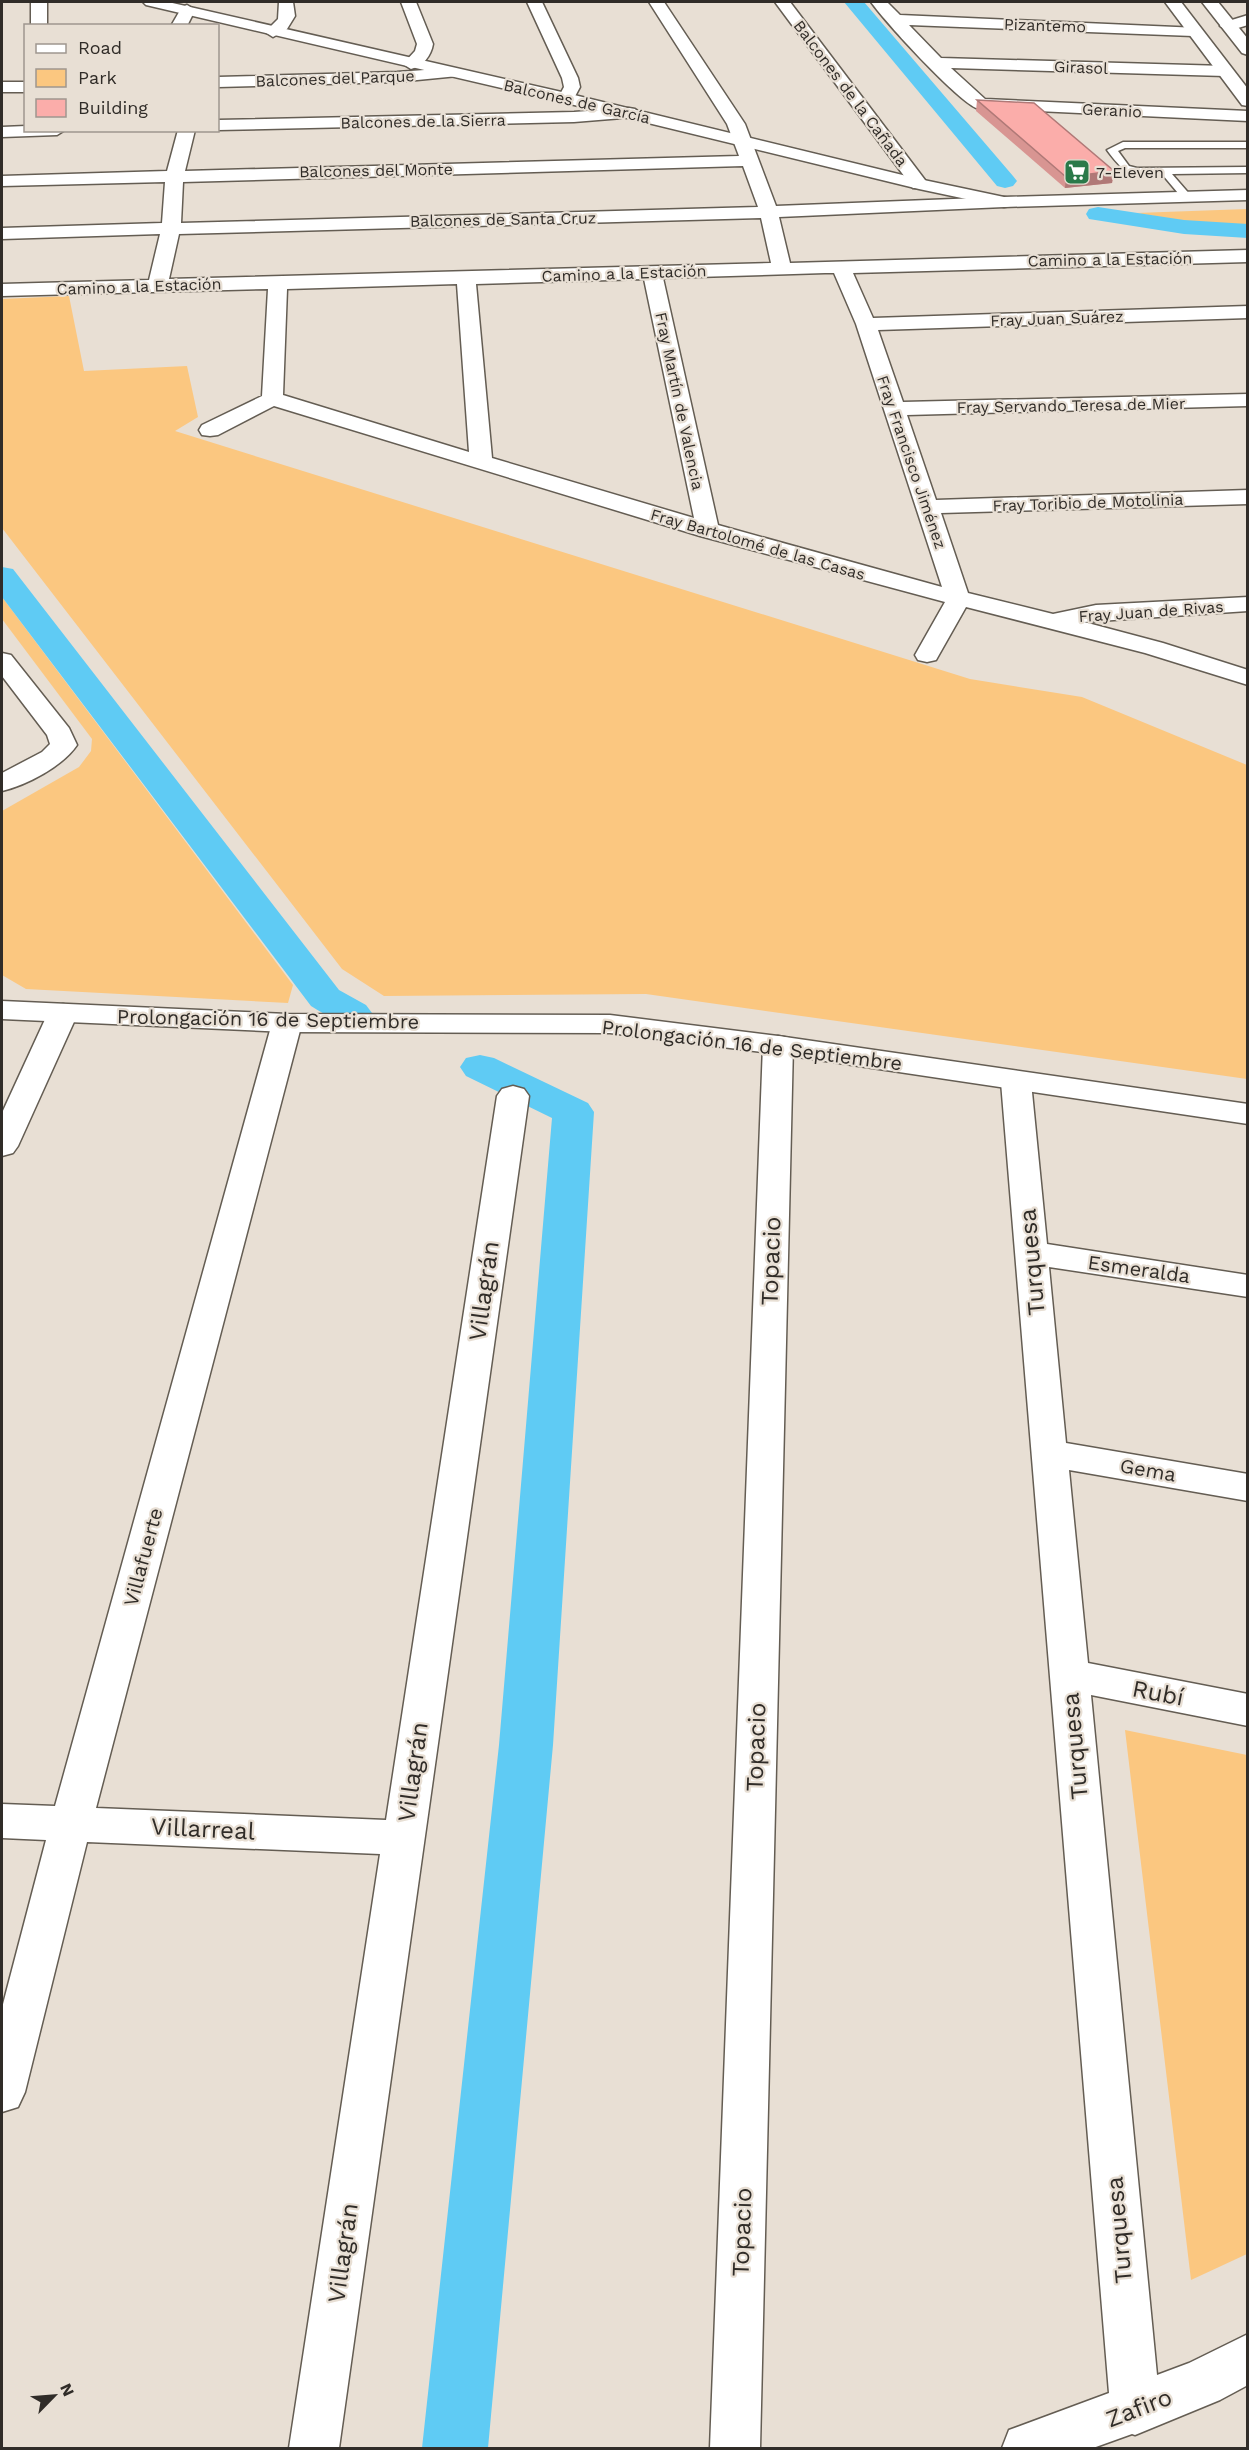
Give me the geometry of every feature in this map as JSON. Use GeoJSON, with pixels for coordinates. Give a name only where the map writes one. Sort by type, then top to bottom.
{"type":"FeatureCollection","features":[{"type":"Feature","properties":{"kind":"street"},"geometry":{"type":"LineString","coordinates":[[39,2],[39,24]]}},
{"type":"Feature","properties":{"kind":"street","name":"Balcones de García"},"geometry":{"type":"LineString","coordinates":[[157,2],[183,18],[273,32],[566,98],[919,184],[1004,202]]}},
{"type":"Feature","properties":{"kind":"street"},"geometry":{"type":"LineString","coordinates":[[273,32],[287,21],[289,13],[286,2]]}},
{"type":"Feature","properties":{"kind":"street"},"geometry":{"type":"LineString","coordinates":[[409,2],[425,44],[423,53],[411,64]]}},
{"type":"Feature","properties":{"kind":"street"},"geometry":{"type":"LineString","coordinates":[[534,2],[570,78],[572,87],[566,98]]}},
{"type":"Feature","properties":{"kind":"street"},"geometry":{"type":"LineString","coordinates":[[657,2],[736,124],[769,212],[781,267]]}},
{"type":"Feature","properties":{"kind":"street","name":"Balcones de la Cañada"},"geometry":{"type":"LineString","coordinates":[[782,2],[919,184]]}},
{"type":"Feature","properties":{"kind":"street"},"geometry":{"type":"LineString","coordinates":[[879,2],[936,63]]}},
{"type":"Feature","properties":{"kind":"street"},"geometry":{"type":"LineString","coordinates":[[1173,2],[1248,101]]}},
{"type":"Feature","properties":{"kind":"street"},"geometry":{"type":"LineString","coordinates":[[1209,2],[1248,50]]}},
{"type":"Feature","properties":{"kind":"street","name":"Pizantemo"},"geometry":{"type":"LineString","coordinates":[[897,20],[1193,31]]}},
{"type":"Feature","properties":{"kind":"street"},"geometry":{"type":"LineString","coordinates":[[1228,26],[1248,20]]}},
{"type":"Feature","properties":{"kind":"street","name":"Girasol"},"geometry":{"type":"LineString","coordinates":[[936,63],[1225,71]]}},
{"type":"Feature","properties":{"kind":"street","name":"Geranio"},"geometry":{"type":"LineString","coordinates":[[936,63],[977,102],[987,105],[1248,116]]}},
{"type":"Feature","properties":{"kind":"street","name":"Balcones del Parque"},"geometry":{"type":"LineString","coordinates":[[219,82],[397,77],[452,73]]}},
{"type":"Feature","properties":{"kind":"street"},"geometry":{"type":"LineString","coordinates":[[2,87],[24,87]]}},
{"type":"Feature","properties":{"kind":"street","name":"Balcones de la Sierra"},"geometry":{"type":"LineString","coordinates":[[219,125],[574,117],[628,113]]}},
{"type":"Feature","properties":{"kind":"street"},"geometry":{"type":"LineString","coordinates":[[2,132],[24,131]]}},
{"type":"Feature","properties":{"kind":"street"},"geometry":{"type":"LineString","coordinates":[[158,284],[171,227],[175,175],[186,132]]}},
{"type":"Feature","properties":{"kind":"street","name":"Balcones del Monte"},"geometry":{"type":"LineString","coordinates":[[2,181],[750,161]]}},
{"type":"Feature","properties":{"kind":"street"},"geometry":{"type":"LineString","coordinates":[[1004,202],[1248,195]]}},
{"type":"Feature","properties":{"kind":"street","name":"Balcones de Santa Cruz"},"geometry":{"type":"LineString","coordinates":[[2,233],[769,212],[1004,202]]}},
{"type":"Feature","properties":{"kind":"street","name":"Camino a la Estación"},"geometry":{"type":"LineString","coordinates":[[2,291],[158,284],[278,284],[781,267],[1248,256]]}},
{"type":"Feature","properties":{"kind":"street","name":"Fray Francisco Jiménez"},"geometry":{"type":"LineString","coordinates":[[840,266],[866,324],[958,599]]}},
{"type":"Feature","properties":{"kind":"street","name":"Fray Martín de Valencia"},"geometry":{"type":"LineString","coordinates":[[652,272],[708,531]]}},
{"type":"Feature","properties":{"kind":"street"},"geometry":{"type":"LineString","coordinates":[[466,278],[481,462]]}},
{"type":"Feature","properties":{"kind":"street"},"geometry":{"type":"LineString","coordinates":[[210,430],[272,399],[278,284]]}},
{"type":"Feature","properties":{"kind":"street","name":"Fray Juan Suárez"},"geometry":{"type":"LineString","coordinates":[[866,324],[1248,312]]}},
{"type":"Feature","properties":{"kind":"street","name":"Fray Bartolomé de las Casas"},"geometry":{"type":"LineString","coordinates":[[272,399],[708,531],[958,599],[1054,621],[1191,658],[1248,678]]}},
{"type":"Feature","properties":{"kind":"street","name":"Fray Servando Teresa de Mier"},"geometry":{"type":"LineString","coordinates":[[894,410],[1248,400]]}},
{"type":"Feature","properties":{"kind":"street","name":"Fray Toribio de Motolinia"},"geometry":{"type":"LineString","coordinates":[[928,507],[1248,497]]}},
{"type":"Feature","properties":{"kind":"street"},"geometry":{"type":"LineString","coordinates":[[927,655],[958,599]]}},
{"type":"Feature","properties":{"kind":"street","name":"Fray Juan de Rivas"},"geometry":{"type":"LineString","coordinates":[[1054,621],[1096,612],[1248,604]]}},
{"type":"Feature","properties":{"kind":"street"},"geometry":{"type":"LineString","coordinates":[[2,660],[60,734],[64,745],[51,758],[2,783]]}},
{"type":"Feature","properties":{"kind":"street","name":"Prolongación 16 de Septiembre"},"geometry":{"type":"LineString","coordinates":[[2,1010],[287,1023],[610,1024],[778,1044],[1016,1082],[1248,1114]]}},
{"type":"Feature","properties":{"kind":"street"},"geometry":{"type":"LineString","coordinates":[[2,1146],[63,1013]]}},
{"type":"Feature","properties":{"kind":"street","name":"Villafuerte"},"geometry":{"type":"LineString","coordinates":[[2,2092],[71,1823],[287,1023]]}},
{"type":"Feature","properties":{"kind":"street","name":"Topacio"},"geometry":{"type":"LineString","coordinates":[[735,2448],[778,1044]]}},
{"type":"Feature","properties":{"kind":"street","name":"Turquesa"},"geometry":{"type":"LineString","coordinates":[[1016,1082],[1135,2410]]}},
{"type":"Feature","properties":{"kind":"street","name":"Villagrán"},"geometry":{"type":"LineString","coordinates":[[314,2448],[513,1096]]}},
{"type":"Feature","properties":{"kind":"street","name":"Esmeralda"},"geometry":{"type":"LineString","coordinates":[[1031,1253],[1248,1286]]}},
{"type":"Feature","properties":{"kind":"street","name":"Gema"},"geometry":{"type":"LineString","coordinates":[[1049,1453],[1248,1488]]}},
{"type":"Feature","properties":{"kind":"street","name":"Rubí"},"geometry":{"type":"LineString","coordinates":[[1069,1675],[1248,1710]]}},
{"type":"Feature","properties":{"kind":"street","name":"Villarreal"},"geometry":{"type":"LineString","coordinates":[[2,1821],[404,1838]]}},
{"type":"Feature","properties":{"kind":"street","name":"Zafiro"},"geometry":{"type":"LineString","coordinates":[[1027,2448],[1135,2410],[1202,2383],[1248,2358]]}},
{"type":"Feature","properties":{"kind":"lane"},"geometry":{"type":"LineString","coordinates":[[1248,145],[1124,145],[1112,150],[1126,168],[1136,171],[1248,170]]}},
{"type":"Feature","properties":{"kind":"lane"},"geometry":{"type":"LineString","coordinates":[[1235,145],[1248,164]]}},
{"type":"Feature","properties":{"kind":"lane"},"geometry":{"type":"LineString","coordinates":[[1165,171],[1187,197]]}},
{"type":"Feature","properties":{"kind":"green space"},"geometry":{"type":"Polygon","coordinates":[[[1247,209],[1247,225],[1192,222],[1136,213],[1247,209]]]}},
{"type":"Feature","properties":{"kind":"green space"},"geometry":{"type":"Polygon","coordinates":[[[69,296],[84,371],[187,366],[198,417],[175,431],[970,679],[1082,697],[1247,765],[1247,1079],[646,994],[384,996],[342,969],[2,528],[2,299],[69,296]]]}},
{"type":"Feature","properties":{"kind":"green space"},"geometry":{"type":"Polygon","coordinates":[[[2,597],[293,985],[288,1003],[26,989],[2,975],[2,811],[79,767],[91,751],[92,739],[2,619],[2,597]]]}},
{"type":"Feature","properties":{"kind":"green space"},"geometry":{"type":"Polygon","coordinates":[[[1125,1730],[1247,1755],[1247,2254],[1191,2280],[1125,1730]]]}},
{"type":"Feature","properties":{"kind":"building"},"geometry":{"type":"Polygon","coordinates":[[[977,100],[1034,103],[1114,171],[1066,177],[977,100]]]}},
{"type":"Feature","properties":{"kind":"waterway"},"geometry":{"type":"LineString","coordinates":[[854,2],[1005,181]]}},
{"type":"Feature","properties":{"kind":"waterway"},"geometry":{"type":"LineString","coordinates":[[1098,214],[1184,227],[1248,231]]}},
{"type":"Feature","properties":{"kind":"waterway"},"geometry":{"type":"LineString","coordinates":[[2,576],[325,998],[352,1013]]}},
{"type":"Feature","properties":{"kind":"waterway"},"geometry":{"type":"LineString","coordinates":[[455,2448],[526,1745],[573,1112],[480,1067]]}},
{"type":"Feature","properties":{"kind":"place","name":"7-Eleven"},"geometry":{"type":"Point","coordinates":[1077,172]}}]}
